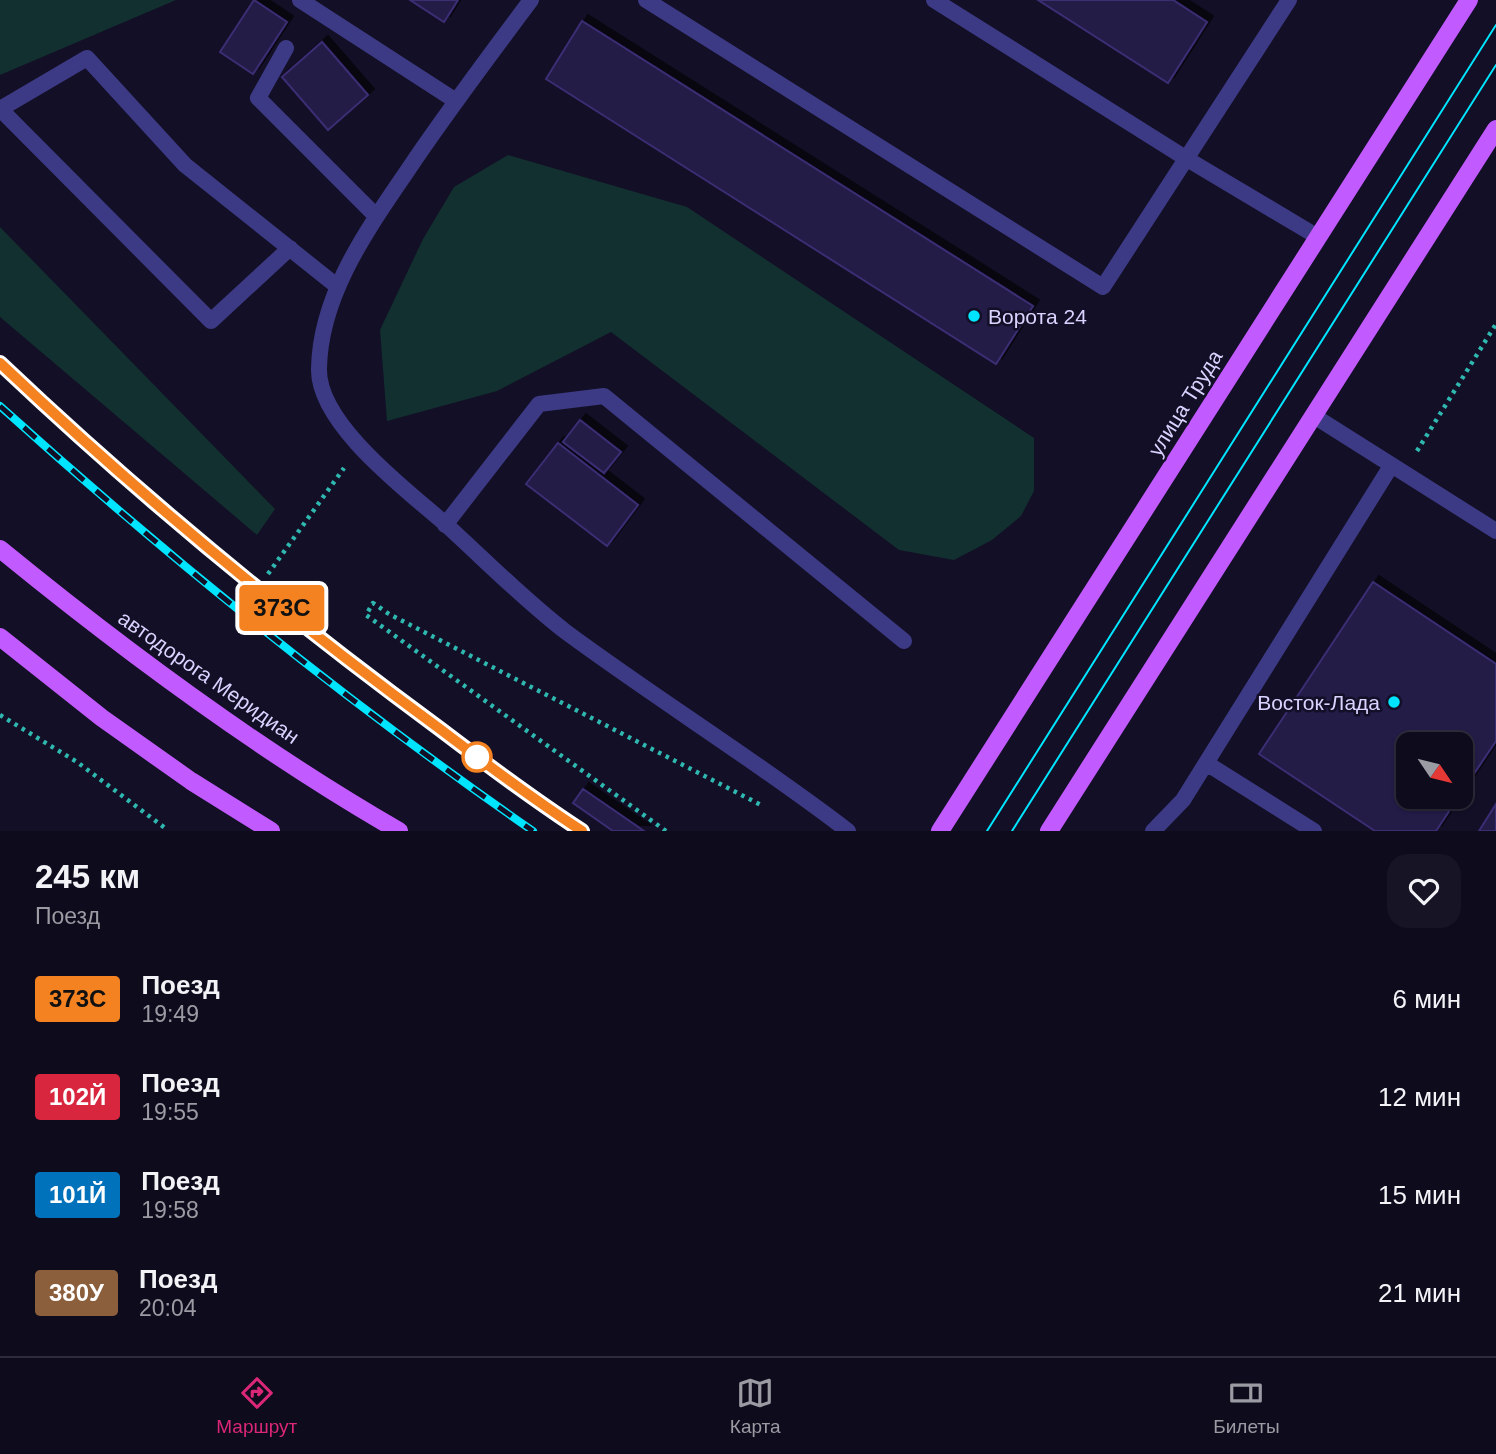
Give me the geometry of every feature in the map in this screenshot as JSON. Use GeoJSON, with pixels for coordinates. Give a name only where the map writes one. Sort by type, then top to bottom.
{"type":"FeatureCollection","features":[{"type":"Feature","properties":{"kind":"main road","name":"улица Труда"},"geometry":{"type":"LineString","coordinates":[[940,831],[1469,0]]}},
{"type":"Feature","properties":{"kind":"main road"},"geometry":{"type":"LineString","coordinates":[[1049,831],[1494,136]]}},
{"type":"Feature","properties":{"kind":"main road","name":"автодорога Меридиан"},"geometry":{"type":"LineString","coordinates":[[0,550],[170,680],[247,734],[399,831]]}},
{"type":"Feature","properties":{"kind":"main road"},"geometry":{"type":"LineString","coordinates":[[0,637],[102,718],[191,781],[271,831]]}},
{"type":"Feature","properties":{"kind":"lane"},"geometry":{"type":"LineString","coordinates":[[300,0],[456,101]]}},
{"type":"Feature","properties":{"kind":"lane"},"geometry":{"type":"LineString","coordinates":[[531,0],[376,216],[338,287],[324,326],[318,371],[325,397],[358,448],[564,630],[848,831]]}},
{"type":"Feature","properties":{"kind":"lane"},"geometry":{"type":"LineString","coordinates":[[646,0],[1103,287],[1289,0]]}},
{"type":"Feature","properties":{"kind":"lane"},"geometry":{"type":"LineString","coordinates":[[934,0],[1187,159],[1318,237]]}},
{"type":"Feature","properties":{"kind":"lane"},"geometry":{"type":"LineString","coordinates":[[286,48],[258,98],[376,216]]}},
{"type":"Feature","properties":{"kind":"lane"},"geometry":{"type":"LineString","coordinates":[[290,248],[211,321],[0,109],[87,58],[185,164],[290,248],[338,287]]}},
{"type":"Feature","properties":{"kind":"lane"},"geometry":{"type":"LineString","coordinates":[[446,524],[540,404],[604,396],[904,641]]}},
{"type":"Feature","properties":{"kind":"lane"},"geometry":{"type":"LineString","coordinates":[[1314,416],[1496,531]]}},
{"type":"Feature","properties":{"kind":"lane"},"geometry":{"type":"LineString","coordinates":[[1153,831],[1183,800],[1397,470]]}},
{"type":"Feature","properties":{"kind":"lane"},"geometry":{"type":"LineString","coordinates":[[1206,763],[1314,831]]}},
{"type":"Feature","properties":{"kind":"path"},"geometry":{"type":"LineString","coordinates":[[1397,470],[1496,324]]}},
{"type":"Feature","properties":{"kind":"path"},"geometry":{"type":"LineString","coordinates":[[268,574],[358,448]]}},
{"type":"Feature","properties":{"kind":"path"},"geometry":{"type":"LineString","coordinates":[[666,831],[366,615],[373,603],[389,614],[764,806]]}},
{"type":"Feature","properties":{"kind":"path"},"geometry":{"type":"LineString","coordinates":[[0,715],[77,762],[166,830]]}},
{"type":"Feature","properties":{"kind":"green space"},"geometry":{"type":"Polygon","coordinates":[[[0,0],[176,0],[0,75],[0,0]]]}},
{"type":"Feature","properties":{"kind":"green space"},"geometry":{"type":"Polygon","coordinates":[[[508,155],[687,207],[1034,438],[1034,491],[1021,516],[992,540],[954,560],[899,550],[611,332],[497,391],[387,421],[380,330],[423,239],[454,187],[508,155]]]}},
{"type":"Feature","properties":{"kind":"green space"},"geometry":{"type":"Polygon","coordinates":[[[0,227],[275,509],[257,535],[0,317],[0,227]]]}},
{"type":"Feature","properties":{"kind":"building"},"geometry":{"type":"Polygon","coordinates":[[[254,0],[287,22],[253,74],[220,52],[254,0]]]}},
{"type":"Feature","properties":{"kind":"building"},"geometry":{"type":"Polygon","coordinates":[[[410,0],[458,0],[444,22],[410,0]]]}},
{"type":"Feature","properties":{"kind":"building"},"geometry":{"type":"Polygon","coordinates":[[[1038,0],[1173,0],[1207,22],[1168,83],[1038,0]]]}},
{"type":"Feature","properties":{"kind":"building"},"geometry":{"type":"Polygon","coordinates":[[[582,21],[1033,306],[996,364],[546,79],[582,21]]]}},
{"type":"Feature","properties":{"kind":"building"},"geometry":{"type":"Polygon","coordinates":[[[322,42],[368,95],[328,130],[282,77],[322,42]]]}},
{"type":"Feature","properties":{"kind":"building"},"geometry":{"type":"Polygon","coordinates":[[[580,420],[621,452],[604,473],[563,442],[580,420]]]}},
{"type":"Feature","properties":{"kind":"building"},"geometry":{"type":"Polygon","coordinates":[[[558,443],[638,505],[607,546],[526,484],[558,443]]]}},
{"type":"Feature","properties":{"kind":"building","name":"Восток-Лада"},"geometry":{"type":"Polygon","coordinates":[[[1373,582],[1496,664],[1496,741],[1474,774],[1474,732],[1396,732],[1396,809],[1450,809],[1436,831],[1375,831],[1259,754],[1373,582]]]}},
{"type":"Feature","properties":{"kind":"building"},"geometry":{"type":"Polygon","coordinates":[[[583,789],[644,831],[613,831],[573,803],[583,789]]]}},
{"type":"Feature","properties":{"kind":"building"},"geometry":{"type":"Polygon","coordinates":[[[1496,804],[1496,831],[1479,831],[1496,804]]]}},
{"type":"Feature","properties":{"kind":"tram line"},"geometry":{"type":"LineString","coordinates":[[987,831],[1496,25]]}},
{"type":"Feature","properties":{"kind":"tram line"},"geometry":{"type":"LineString","coordinates":[[1012,831],[1496,65]]}},
{"type":"Feature","properties":{"kind":"railway"},"geometry":{"type":"LineString","coordinates":[[0,363],[103,458],[264,594],[431,723],[582,831]]}},
{"type":"Feature","properties":{"kind":"railway"},"geometry":{"type":"LineString","coordinates":[[0,406],[194,574],[326,680],[533,831]]}},
{"type":"Feature","properties":{"kind":"train","name":"373C"},"geometry":{"type":"LineString","coordinates":[[0,363],[134,484],[246,579],[401,701],[582,831]]}},
{"type":"Feature","properties":{"kind":"place","name":"Ворота 24"},"geometry":{"type":"Point","coordinates":[974,316]}},
{"type":"Feature","properties":{"kind":"place","name":"Восток-Лада"},"geometry":{"type":"Point","coordinates":[1394,702]}}]}
